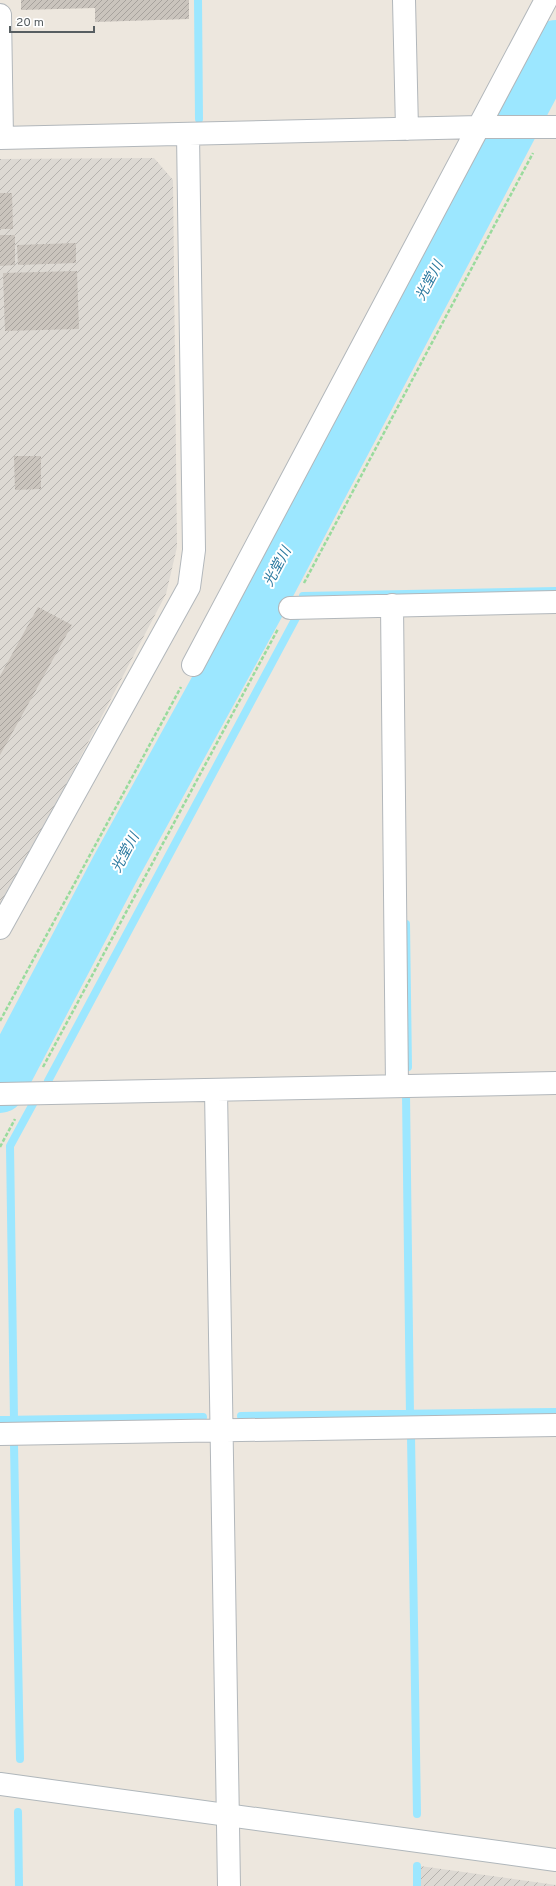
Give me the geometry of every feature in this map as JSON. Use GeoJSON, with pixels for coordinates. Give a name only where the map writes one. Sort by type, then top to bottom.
{"type":"FeatureCollection","features":[{"type":"Feature","properties":{"kind":"street"},"geometry":{"type":"LineString","coordinates":[[404,0],[407,129]]}},
{"type":"Feature","properties":{"kind":"street"},"geometry":{"type":"LineString","coordinates":[[193,665],[480,127],[546,0]]}},
{"type":"Feature","properties":{"kind":"street"},"geometry":{"type":"LineString","coordinates":[[0,15],[1,138],[480,127],[552,127]]}},
{"type":"Feature","properties":{"kind":"street"},"geometry":{"type":"LineString","coordinates":[[0,928],[189,587],[194,550],[188,134]]}},
{"type":"Feature","properties":{"kind":"street"},"geometry":{"type":"LineString","coordinates":[[290,608],[556,602]]}},
{"type":"Feature","properties":{"kind":"street"},"geometry":{"type":"LineString","coordinates":[[392,605],[397,1086]]}},
{"type":"Feature","properties":{"kind":"street"},"geometry":{"type":"LineString","coordinates":[[0,1094],[556,1083]]}},
{"type":"Feature","properties":{"kind":"street"},"geometry":{"type":"LineString","coordinates":[[216,1090],[229,1886]]}},
{"type":"Feature","properties":{"kind":"street"},"geometry":{"type":"LineString","coordinates":[[0,1434],[556,1425]]}},
{"type":"Feature","properties":{"kind":"street"},"geometry":{"type":"LineString","coordinates":[[0,1784],[556,1860]]}},
{"type":"Feature","properties":{"kind":"path"},"geometry":{"type":"LineString","coordinates":[[0,1021],[193,665]]}},
{"type":"Feature","properties":{"kind":"shaded area"},"geometry":{"type":"Polygon","coordinates":[[[154,158],[173,180],[177,547],[166,594],[0,910],[0,159],[154,158]]]}},
{"type":"Feature","properties":{"kind":"shaded area"},"geometry":{"type":"Polygon","coordinates":[[[420,1866],[556,1885],[556,1886],[420,1886],[420,1866]]]}},
{"type":"Feature","properties":{"kind":"building"},"geometry":{"type":"Polygon","coordinates":[[[21,0],[189,0],[189,19],[95,22],[95,8],[21,10],[21,0]]]}},
{"type":"Feature","properties":{"kind":"building"},"geometry":{"type":"Polygon","coordinates":[[[0,193],[12,193],[13,229],[0,229],[0,193]]]}},
{"type":"Feature","properties":{"kind":"building"},"geometry":{"type":"Polygon","coordinates":[[[0,235],[15,235],[15,265],[0,266],[0,235]]]}},
{"type":"Feature","properties":{"kind":"building"},"geometry":{"type":"Polygon","coordinates":[[[76,243],[76,263],[18,265],[17,245],[76,243]]]}},
{"type":"Feature","properties":{"kind":"building"},"geometry":{"type":"Polygon","coordinates":[[[77,271],[79,329],[5,331],[3,273],[77,271]]]}},
{"type":"Feature","properties":{"kind":"building"},"geometry":{"type":"Polygon","coordinates":[[[14,456],[41,456],[41,489],[15,490],[14,456]]]}},
{"type":"Feature","properties":{"kind":"building"},"geometry":{"type":"Polygon","coordinates":[[[38,607],[72,625],[0,755],[0,676],[38,607]]]}},
{"type":"Feature","properties":{"kind":"waterway"},"geometry":{"type":"LineString","coordinates":[[198,0],[199,119]]}},
{"type":"Feature","properties":{"kind":"waterway","name":"光堂川"},"geometry":{"type":"LineString","coordinates":[[0,1088],[116,867],[265,596],[556,45]]}},
{"type":"Feature","properties":{"kind":"waterway"},"geometry":{"type":"LineString","coordinates":[[303,596],[556,591]]}},
{"type":"Feature","properties":{"kind":"waterway"},"geometry":{"type":"LineString","coordinates":[[48,1081],[297,616]]}},
{"type":"Feature","properties":{"kind":"waterway"},"geometry":{"type":"LineString","coordinates":[[406,924],[408,1067]]}},
{"type":"Feature","properties":{"kind":"waterway"},"geometry":{"type":"LineString","coordinates":[[406,1094],[410,1415]]}},
{"type":"Feature","properties":{"kind":"waterway"},"geometry":{"type":"LineString","coordinates":[[14,1420],[10,1146],[34,1102]]}},
{"type":"Feature","properties":{"kind":"waterway"},"geometry":{"type":"LineString","coordinates":[[241,1416],[556,1412]]}},
{"type":"Feature","properties":{"kind":"waterway"},"geometry":{"type":"LineString","coordinates":[[0,1420],[203,1417]]}},
{"type":"Feature","properties":{"kind":"waterway"},"geometry":{"type":"LineString","coordinates":[[411,1436],[417,1814]]}},
{"type":"Feature","properties":{"kind":"waterway"},"geometry":{"type":"LineString","coordinates":[[14,1445],[20,1759]]}},
{"type":"Feature","properties":{"kind":"waterway"},"geometry":{"type":"LineString","coordinates":[[18,1812],[19,1886]]}},
{"type":"Feature","properties":{"kind":"waterway"},"geometry":{"type":"LineString","coordinates":[[417,1866],[417,1886]]}}]}
